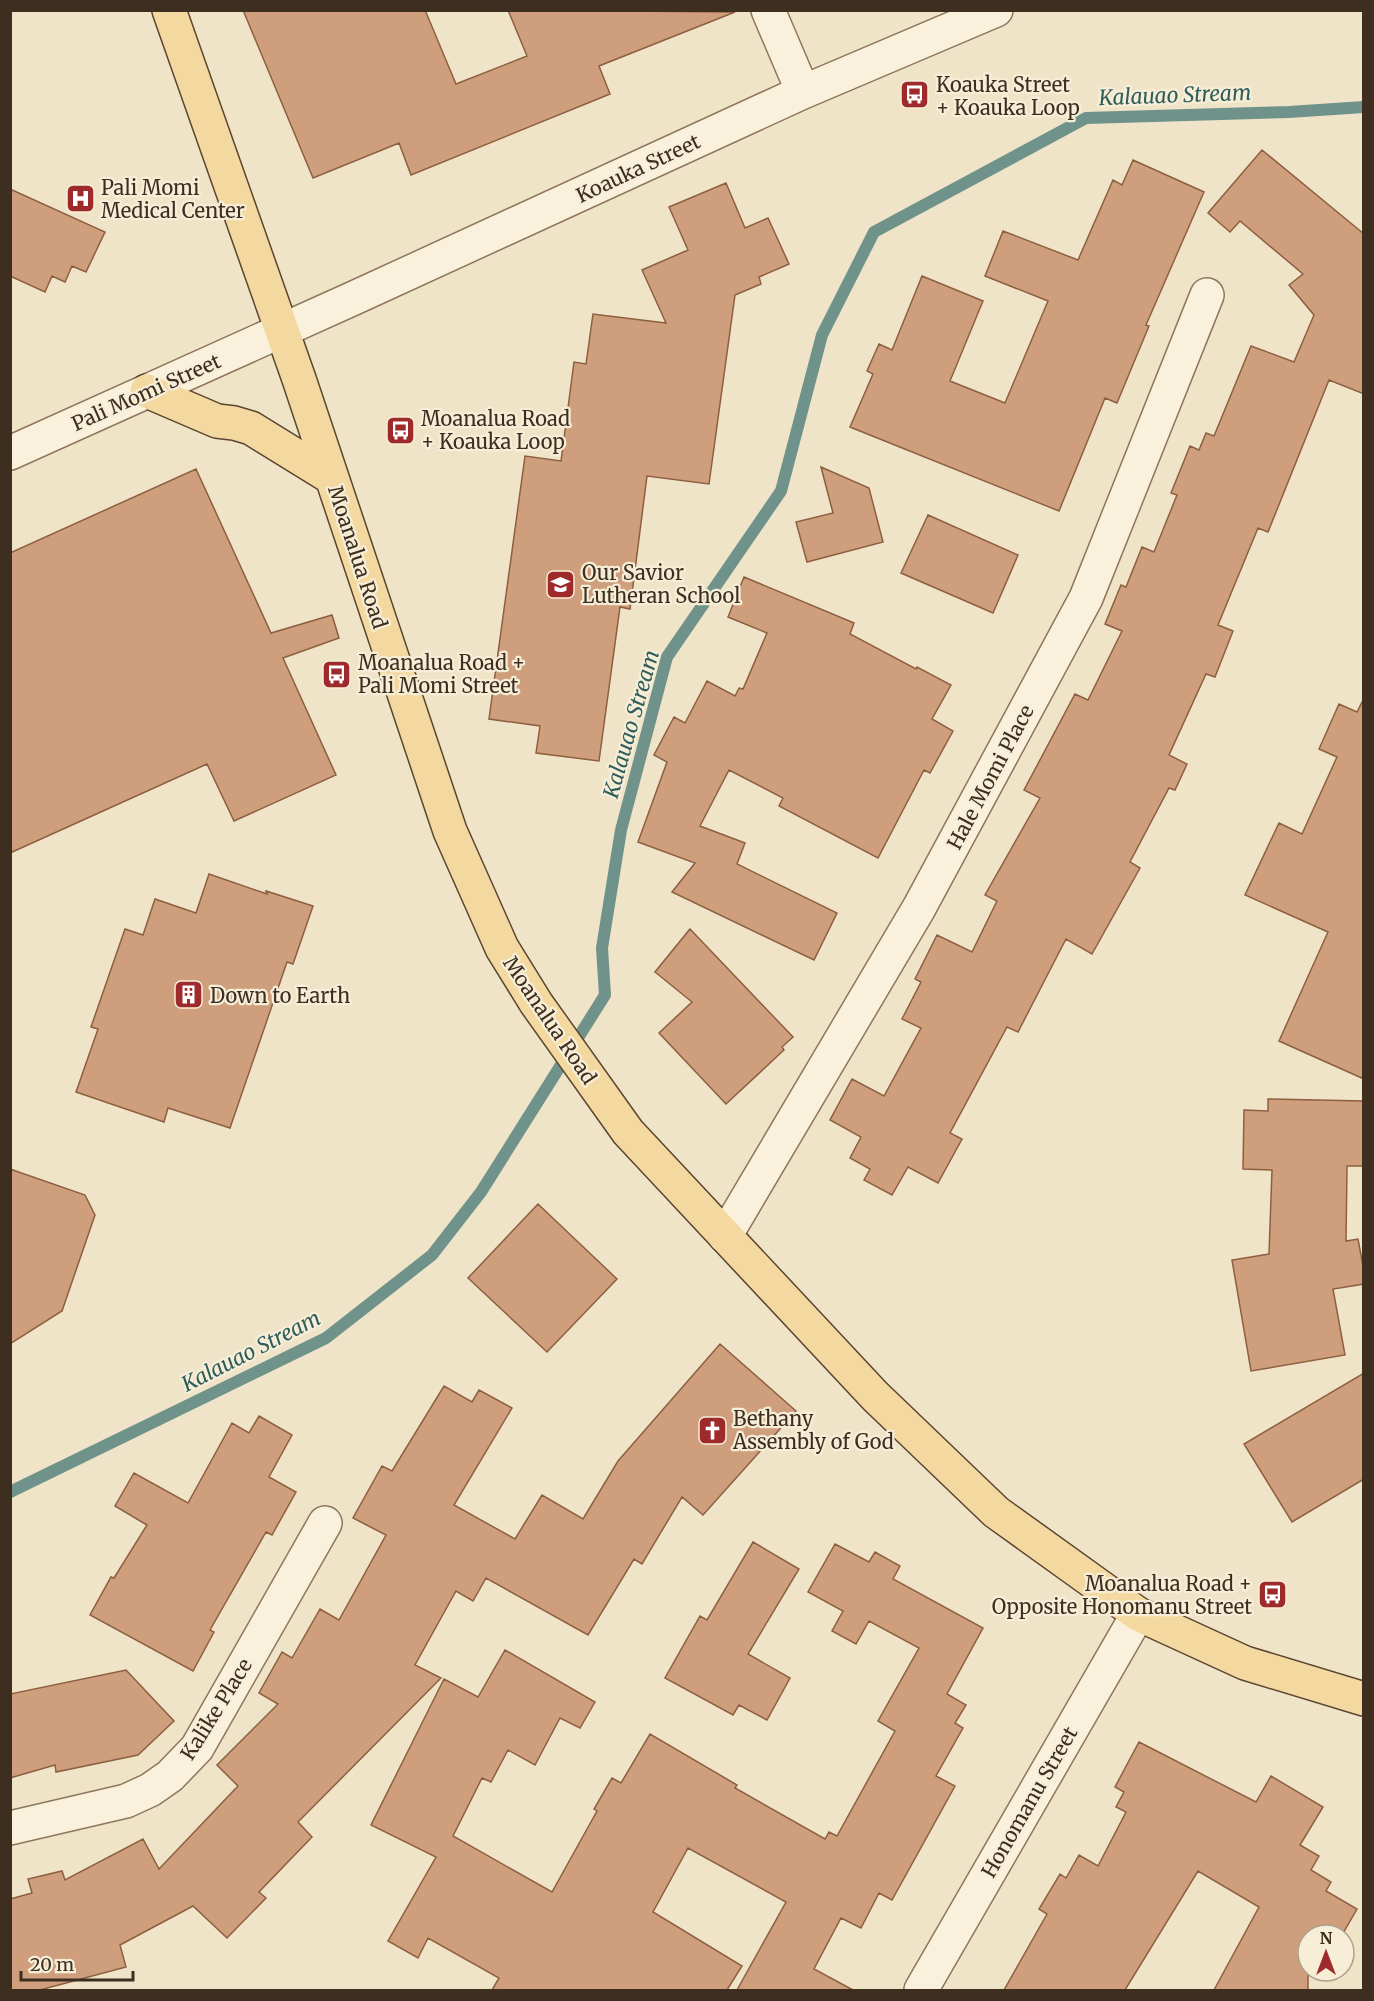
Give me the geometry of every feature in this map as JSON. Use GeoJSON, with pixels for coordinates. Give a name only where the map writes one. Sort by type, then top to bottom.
{"type":"FeatureCollection","features":[{"type":"Feature","properties":{"kind":"main road","name":"Moanalua Road"},"geometry":{"type":"LineString","coordinates":[[169,10],[282,331],[450,831],[502,948],[536,1003],[628,1132],[875,1396],[996,1512],[1138,1614],[1245,1663],[1364,1699]]}},
{"type":"Feature","properties":{"kind":"main road"},"geometry":{"type":"LineString","coordinates":[[147,391],[217,421],[251,428],[332,478]]}},
{"type":"Feature","properties":{"kind":"street"},"geometry":{"type":"LineString","coordinates":[[768,10],[803,92]]}},
{"type":"Feature","properties":{"kind":"street","name":"Koauka Street"},"geometry":{"type":"LineString","coordinates":[[282,331],[803,92],[996,10]]}},
{"type":"Feature","properties":{"kind":"street","name":"Hale Momi Place"},"geometry":{"type":"LineString","coordinates":[[725,1236],[919,908],[1086,598],[1207,295]]}},
{"type":"Feature","properties":{"kind":"street","name":"Pali Momi Street"},"geometry":{"type":"LineString","coordinates":[[10,453],[282,331]]}},
{"type":"Feature","properties":{"kind":"street","name":"Kalike Place"},"geometry":{"type":"LineString","coordinates":[[10,1828],[126,1801],[150,1790],[185,1762],[197,1748],[325,1523]]}},
{"type":"Feature","properties":{"kind":"street","name":"Honomanu Street"},"geometry":{"type":"LineString","coordinates":[[921,1990],[1138,1614]]}},
{"type":"Feature","properties":{"kind":"building"},"geometry":{"type":"Polygon","coordinates":[[[243,10],[425,10],[456,84],[527,56],[508,10],[735,12],[599,66],[610,94],[411,175],[399,143],[313,178],[243,10]]]}},
{"type":"Feature","properties":{"kind":"building"},"geometry":{"type":"Polygon","coordinates":[[[1262,150],[1364,234],[1364,394],[1329,380],[1268,532],[1258,528],[1218,625],[1233,631],[1215,677],[1206,674],[1169,755],[1187,764],[1175,790],[1169,788],[1130,862],[1140,868],[1092,954],[1066,939],[1018,1032],[1007,1027],[950,1133],[962,1139],[938,1183],[908,1167],[892,1195],[864,1180],[870,1169],[850,1158],[861,1137],[830,1120],[852,1079],[884,1096],[921,1028],[902,1019],[921,982],[915,979],[937,935],[972,952],[997,901],[985,895],[1040,798],[1024,790],[1075,694],[1088,700],[1122,631],[1105,624],[1121,585],[1126,587],[1142,547],[1154,552],[1177,495],[1171,493],[1190,446],[1199,450],[1206,433],[1214,436],[1251,346],[1294,362],[1314,315],[1289,285],[1303,274],[1240,221],[1230,232],[1208,213],[1262,150]]]}},
{"type":"Feature","properties":{"kind":"building"},"geometry":{"type":"Polygon","coordinates":[[[1133,160],[1204,192],[1146,325],[1149,326],[1117,403],[1105,398],[1059,511],[850,427],[873,374],[867,371],[879,344],[892,350],[922,276],[983,301],[950,381],[1005,403],[1048,301],[985,276],[1003,231],[1078,260],[1113,180],[1122,185],[1133,160]]]}},
{"type":"Feature","properties":{"kind":"building"},"geometry":{"type":"Polygon","coordinates":[[[726,183],[745,228],[768,218],[789,264],[759,277],[761,284],[735,295],[709,484],[647,476],[630,609],[620,607],[599,761],[536,753],[540,726],[489,719],[525,456],[561,461],[574,362],[586,364],[593,314],[666,323],[642,270],[688,250],[669,207],[726,183]]]}},
{"type":"Feature","properties":{"kind":"building"},"geometry":{"type":"Polygon","coordinates":[[[10,189],[105,232],[86,272],[72,266],[65,282],[52,276],[45,292],[10,276],[10,189]]]}},
{"type":"Feature","properties":{"kind":"building"},"geometry":{"type":"Polygon","coordinates":[[[821,467],[869,488],[883,542],[807,562],[796,522],[833,513],[821,467]]]}},
{"type":"Feature","properties":{"kind":"building"},"geometry":{"type":"Polygon","coordinates":[[[196,469],[271,633],[332,615],[339,638],[283,658],[336,775],[234,821],[207,764],[10,853],[10,553],[196,469]]]}},
{"type":"Feature","properties":{"kind":"building"},"geometry":{"type":"Polygon","coordinates":[[[928,515],[1018,555],[993,613],[901,573],[928,515]]]}},
{"type":"Feature","properties":{"kind":"building"},"geometry":{"type":"Polygon","coordinates":[[[744,577],[854,623],[850,634],[951,685],[932,719],[953,731],[930,773],[924,770],[878,858],[779,806],[783,798],[729,770],[700,826],[745,843],[737,864],[837,913],[814,960],[672,892],[695,863],[638,842],[667,762],[654,755],[674,717],[685,723],[707,681],[735,696],[739,688],[743,689],[767,633],[728,617],[744,577]]]}},
{"type":"Feature","properties":{"kind":"building"},"geometry":{"type":"Polygon","coordinates":[[[1364,698],[1364,1079],[1279,1041],[1328,932],[1245,895],[1279,823],[1302,834],[1337,757],[1319,749],[1339,704],[1357,712],[1364,698]]]}},
{"type":"Feature","properties":{"kind":"building","name":"Down to Earth"},"geometry":{"type":"Polygon","coordinates":[[[209,874],[267,894],[266,891],[313,906],[293,964],[287,962],[230,1128],[168,1108],[164,1122],[76,1092],[98,1029],[91,1027],[125,929],[143,935],[155,899],[196,913],[209,874]]]}},
{"type":"Feature","properties":{"kind":"building"},"geometry":{"type":"Polygon","coordinates":[[[690,929],[793,1037],[782,1047],[784,1050],[726,1104],[659,1033],[692,1002],[655,972],[690,929]]]}},
{"type":"Feature","properties":{"kind":"building"},"geometry":{"type":"Polygon","coordinates":[[[1268,1099],[1364,1101],[1364,1166],[1347,1166],[1346,1241],[1358,1239],[1364,1284],[1333,1289],[1345,1355],[1251,1371],[1232,1260],[1269,1254],[1272,1170],[1243,1169],[1244,1110],[1268,1111],[1268,1099]]]}},
{"type":"Feature","properties":{"kind":"building"},"geometry":{"type":"Polygon","coordinates":[[[10,1169],[85,1195],[95,1215],[62,1311],[10,1344],[10,1169]]]}},
{"type":"Feature","properties":{"kind":"building"},"geometry":{"type":"Polygon","coordinates":[[[538,1204],[617,1279],[547,1352],[468,1278],[538,1204]]]}},
{"type":"Feature","properties":{"kind":"building"},"geometry":{"type":"Polygon","coordinates":[[[720,1344],[796,1411],[703,1515],[682,1497],[642,1564],[634,1559],[588,1635],[486,1578],[473,1601],[456,1591],[415,1665],[441,1678],[298,1822],[312,1837],[259,1892],[266,1898],[227,1938],[193,1906],[120,1945],[126,1967],[40,1990],[10,1990],[10,1899],[32,1893],[28,1879],[62,1871],[65,1880],[143,1839],[159,1869],[238,1786],[217,1765],[278,1704],[259,1693],[282,1652],[292,1658],[320,1609],[339,1620],[386,1535],[353,1518],[382,1466],[392,1471],[444,1386],[472,1402],[479,1390],[512,1408],[454,1505],[515,1539],[542,1495],[583,1519],[618,1461],[720,1344]]]}},
{"type":"Feature","properties":{"kind":"building"},"geometry":{"type":"Polygon","coordinates":[[[1364,1373],[1364,1479],[1292,1522],[1244,1444],[1364,1373]]]}},
{"type":"Feature","properties":{"kind":"building"},"geometry":{"type":"Polygon","coordinates":[[[259,1416],[292,1435],[269,1477],[296,1492],[272,1535],[266,1532],[210,1630],[214,1632],[193,1671],[90,1615],[111,1577],[114,1578],[147,1525],[115,1506],[134,1473],[188,1503],[232,1423],[249,1433],[259,1416]]]}},
{"type":"Feature","properties":{"kind":"building"},"geometry":{"type":"Polygon","coordinates":[[[753,1542],[799,1569],[748,1654],[790,1678],[767,1720],[739,1705],[733,1715],[665,1678],[700,1616],[707,1620],[753,1542]]]}},
{"type":"Feature","properties":{"kind":"building"},"geometry":{"type":"Polygon","coordinates":[[[835,1544],[869,1562],[875,1552],[900,1566],[893,1579],[983,1628],[947,1694],[966,1705],[955,1723],[963,1728],[936,1776],[955,1786],[892,1900],[879,1893],[861,1928],[841,1918],[814,1969],[853,1990],[737,1990],[786,1902],[688,1848],[653,1912],[742,1966],[727,1990],[492,1990],[499,1978],[428,1938],[418,1958],[388,1941],[436,1857],[371,1825],[444,1679],[478,1697],[505,1650],[595,1702],[580,1728],[560,1718],[535,1765],[508,1750],[491,1782],[482,1778],[453,1836],[552,1892],[597,1811],[594,1809],[612,1778],[621,1783],[650,1734],[737,1785],[735,1788],[825,1839],[829,1832],[837,1836],[895,1731],[878,1721],[919,1648],[869,1621],[856,1644],[832,1631],[843,1611],[808,1592],[835,1544]]]}},
{"type":"Feature","properties":{"kind":"building"},"geometry":{"type":"Polygon","coordinates":[[[126,1670],[174,1721],[138,1755],[56,1772],[55,1765],[10,1778],[10,1694],[126,1670]]]}},
{"type":"Feature","properties":{"kind":"building"},"geometry":{"type":"Polygon","coordinates":[[[1139,1742],[1256,1802],[1271,1776],[1323,1807],[1300,1845],[1319,1856],[1311,1870],[1331,1882],[1326,1891],[1357,1909],[1349,1923],[1296,1923],[1296,1983],[1308,1983],[1308,1990],[1214,1990],[1259,1907],[1198,1871],[1125,1990],[1004,1990],[1047,1914],[1039,1909],[1060,1874],[1066,1878],[1079,1855],[1098,1866],[1126,1812],[1116,1807],[1124,1792],[1115,1787],[1139,1742]]]}},
{"type":"Feature","properties":{"kind":"waterway","name":"Kalauao Stream"},"geometry":{"type":"LineString","coordinates":[[10,1492],[326,1338],[432,1255],[481,1192],[605,995],[602,948],[621,830],[667,657],[781,491],[822,335],[874,232],[1086,118],[1289,112],[1364,107]]}},
{"type":"Feature","properties":{"kind":"place","name":"Koauka Street + Koauka Loop"},"geometry":{"type":"Point","coordinates":[915,95]}},
{"type":"Feature","properties":{"kind":"place","name":"Pali Momi Medical Center"},"geometry":{"type":"Point","coordinates":[80,199]}},
{"type":"Feature","properties":{"kind":"place","name":"Moanalua Road + Koauka Loop"},"geometry":{"type":"Point","coordinates":[400,430]}},
{"type":"Feature","properties":{"kind":"place","name":"Our Savior Lutheran School"},"geometry":{"type":"Point","coordinates":[561,584]}},
{"type":"Feature","properties":{"kind":"place","name":"Moanalua Road + Pali Momi Street"},"geometry":{"type":"Point","coordinates":[337,674]}},
{"type":"Feature","properties":{"kind":"place","name":"Down to Earth"},"geometry":{"type":"Point","coordinates":[189,995]}},
{"type":"Feature","properties":{"kind":"place","name":"Bethany Assembly of God"},"geometry":{"type":"Point","coordinates":[712,1430]}},
{"type":"Feature","properties":{"kind":"place","name":"Moanalua Road + Opposite Honomanu Street"},"geometry":{"type":"Point","coordinates":[1273,1595]}}]}
